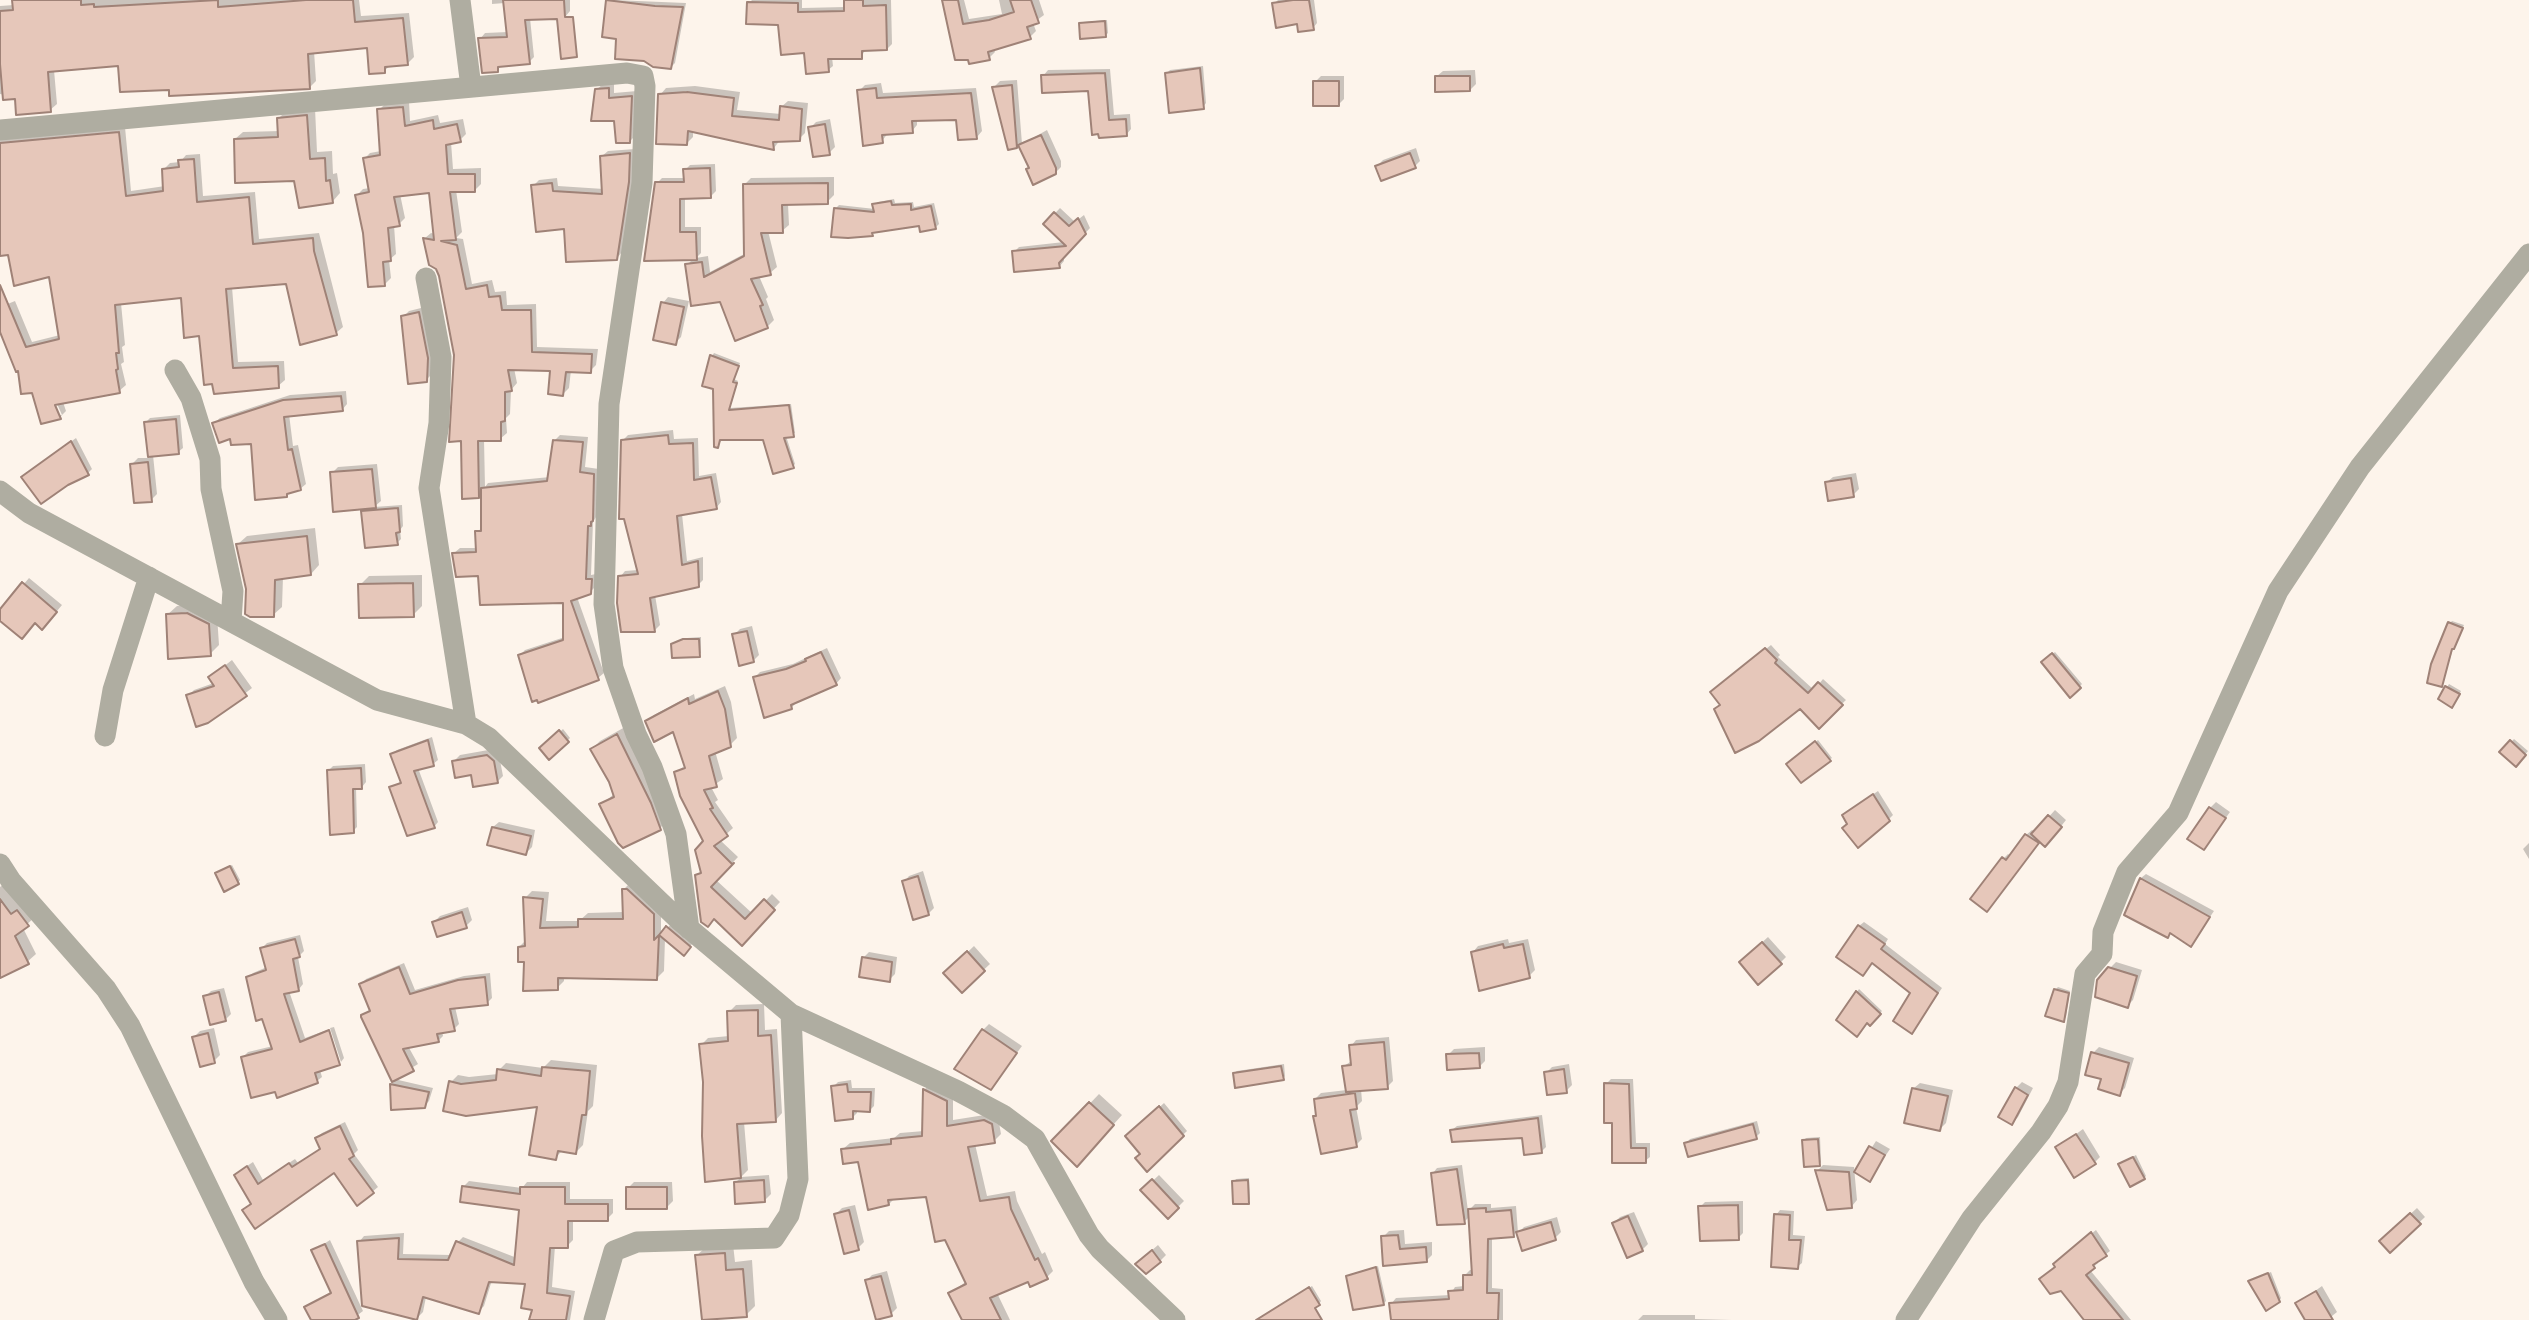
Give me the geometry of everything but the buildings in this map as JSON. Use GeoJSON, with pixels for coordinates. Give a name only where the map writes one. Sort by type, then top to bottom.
{"type":"FeatureCollection","features":[{"type":"Feature","properties":{"kind":"street"},"geometry":{"type":"LineString","coordinates":[[460,0],[471,88]]}},
{"type":"Feature","properties":{"kind":"street"},"geometry":{"type":"LineString","coordinates":[[0,130],[627,73],[643,76],[642,183],[609,404],[604,604],[613,668],[676,834],[690,929]]}},
{"type":"Feature","properties":{"kind":"street"},"geometry":{"type":"LineString","coordinates":[[1906,1320],[1972,1218],[2059,1106],[2068,1082],[2085,974],[2102,954],[2103,932],[2127,872],[2178,813],[2278,592],[2360,467],[2529,254]]}},
{"type":"Feature","properties":{"kind":"street"},"geometry":{"type":"LineString","coordinates":[[426,278],[441,356],[439,423],[429,488],[467,724]]}},
{"type":"Feature","properties":{"kind":"street"},"geometry":{"type":"LineString","coordinates":[[176,370],[191,397],[210,459],[212,489],[233,591],[231,621]]}},
{"type":"Feature","properties":{"kind":"street"},"geometry":{"type":"LineString","coordinates":[[0,491],[29,513],[377,700],[467,724],[489,737],[690,929],[791,1014],[958,1091],[1003,1115],[1035,1139],[1094,1242],[1175,1320]]}},
{"type":"Feature","properties":{"kind":"street"},"geometry":{"type":"LineString","coordinates":[[105,736],[113,690],[149,577]]}},
{"type":"Feature","properties":{"kind":"street"},"geometry":{"type":"LineString","coordinates":[[0,864],[11,881],[106,989],[130,1027],[254,1282],[277,1320]]}},
{"type":"Feature","properties":{"kind":"street"},"geometry":{"type":"LineString","coordinates":[[594,1320],[614,1251],[637,1242],[774,1238],[789,1215],[798,1179],[791,1014]]}}]}
